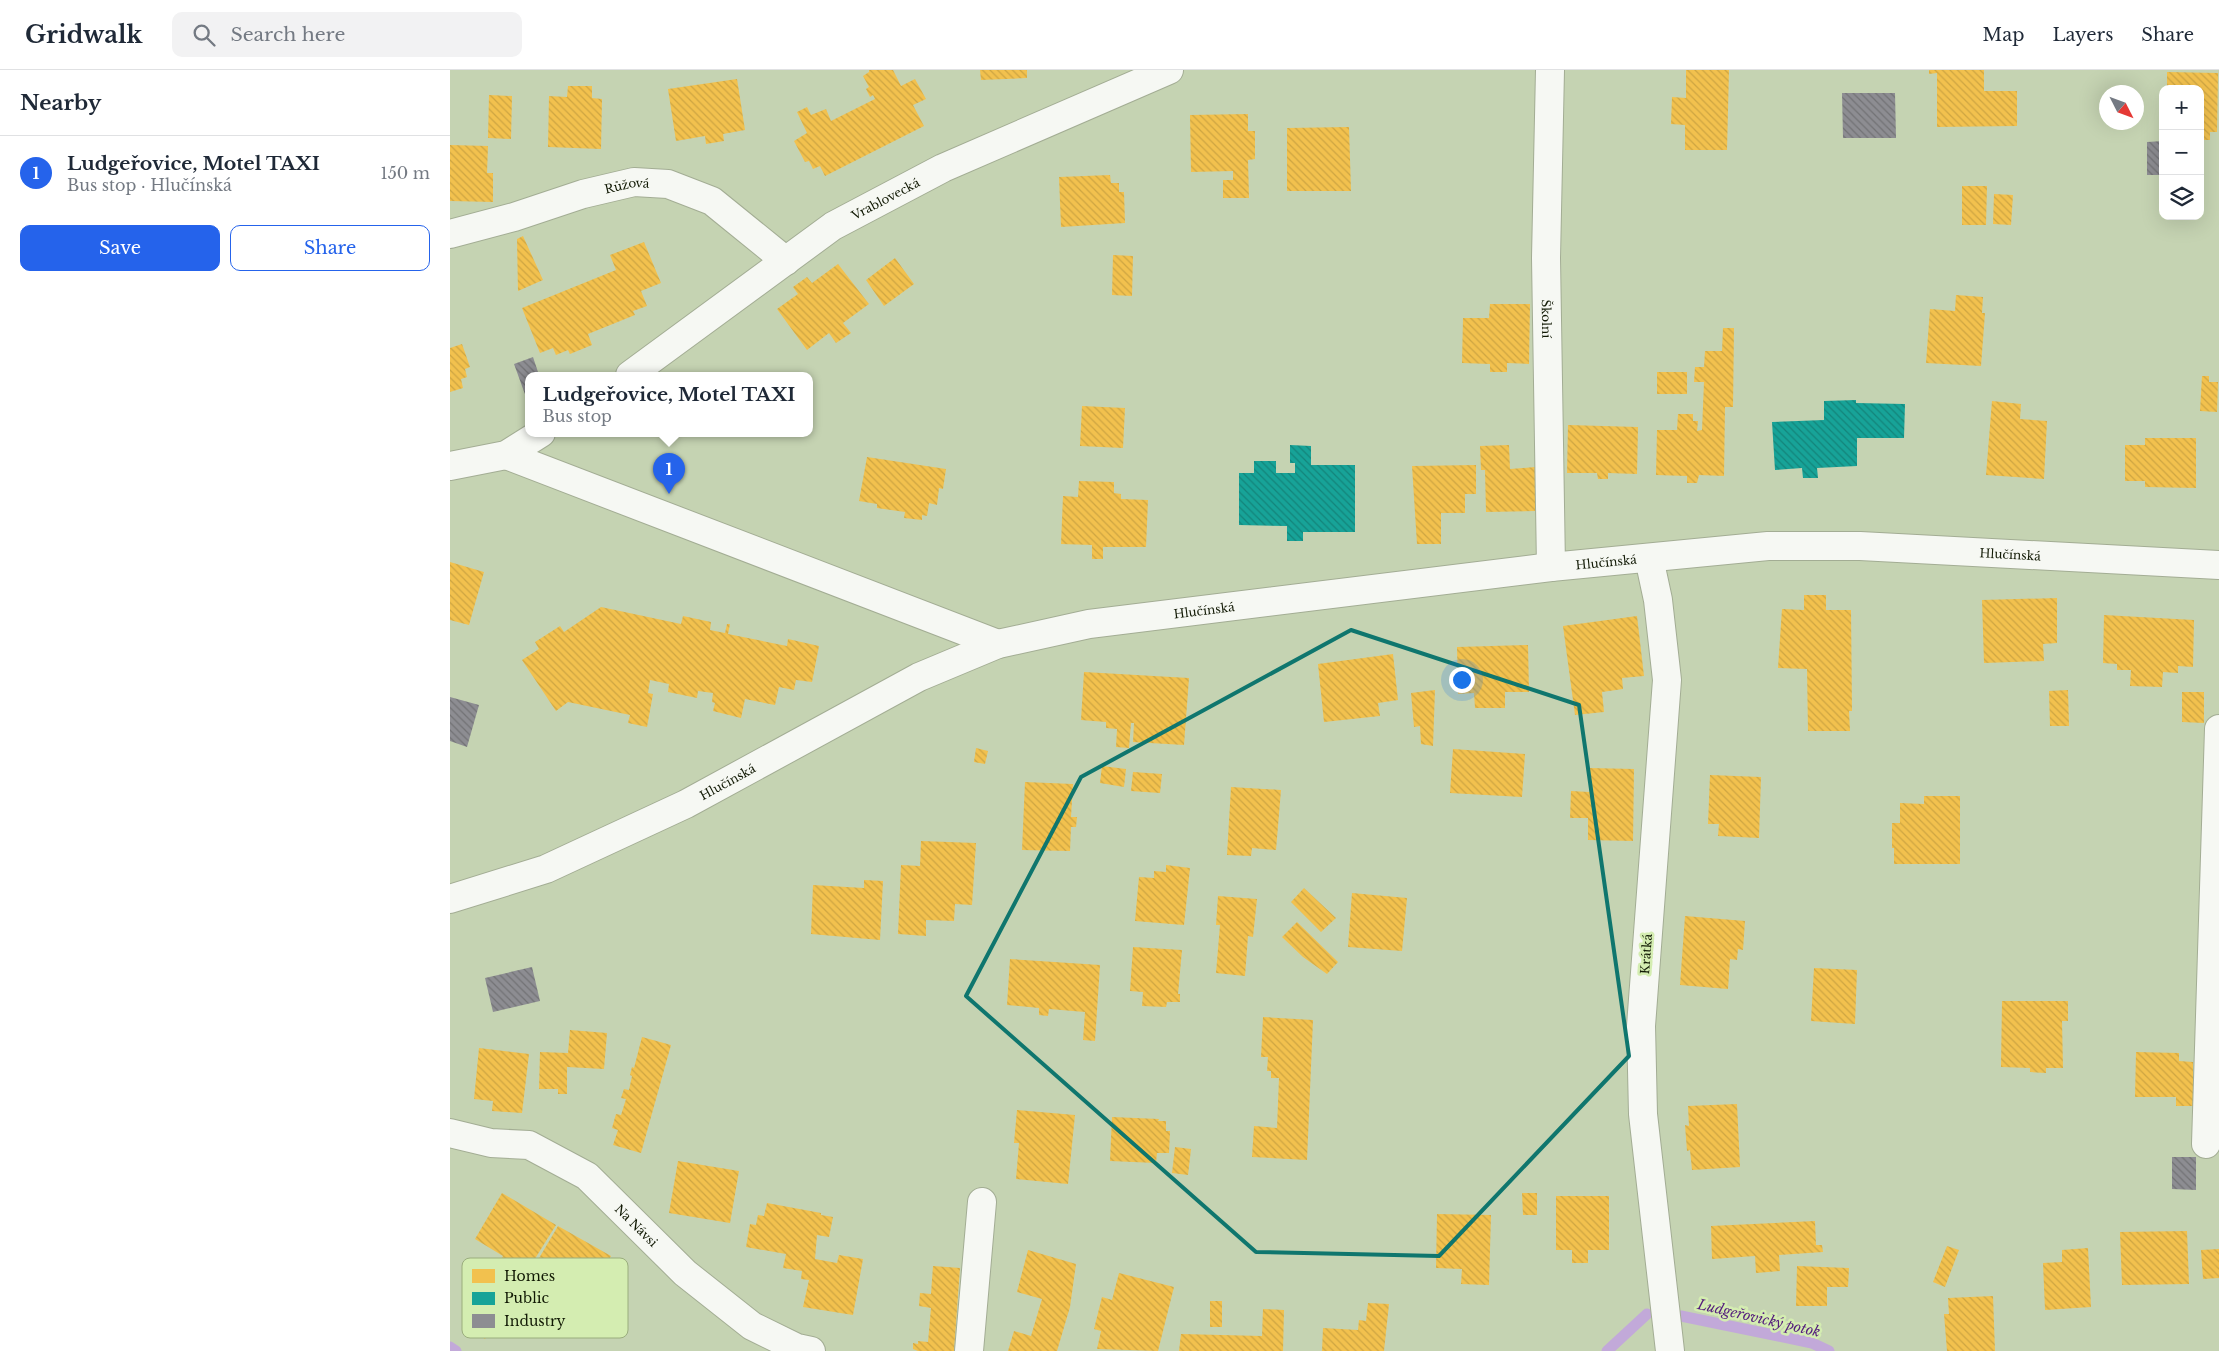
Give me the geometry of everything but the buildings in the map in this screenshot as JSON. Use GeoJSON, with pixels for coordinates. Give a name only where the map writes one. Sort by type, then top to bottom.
{"type":"FeatureCollection","features":[{"type":"Feature","properties":{"kind":"street","name":"Vrablovecká"},"geometry":{"type":"LineString","coordinates":[[634,372],[833,226],[943,168],[1169,70]]}},
{"type":"Feature","properties":{"kind":"street","name":"Školní"},"geometry":{"type":"LineString","coordinates":[[1550,70],[1546,258],[1551,567]]}},
{"type":"Feature","properties":{"kind":"street","name":"Růžová"},"geometry":{"type":"LineString","coordinates":[[450,234],[514,217],[583,194],[634,182],[668,184],[712,200],[786,261]]}},
{"type":"Feature","properties":{"kind":"street"},"geometry":{"type":"LineString","coordinates":[[450,466],[506,455],[535,437]]}},
{"type":"Feature","properties":{"kind":"street"},"geometry":{"type":"LineString","coordinates":[[506,455],[998,644]]}},
{"type":"Feature","properties":{"kind":"street","name":"Hlučínská"},"geometry":{"type":"LineString","coordinates":[[450,900],[546,869],[686,804],[918,678],[998,644],[1089,624],[1551,567],[1768,546],[1860,546],[2219,566]]}},
{"type":"Feature","properties":{"kind":"street","name":"Krátká"},"geometry":{"type":"LineString","coordinates":[[1649,558],[1658,600],[1667,680],[1641,1026],[1643,1114],[1670,1351]]}},
{"type":"Feature","properties":{"kind":"street"},"geometry":{"type":"LineString","coordinates":[[2206,1144],[2219,729]]}},
{"type":"Feature","properties":{"kind":"street","name":"Na Návsi"},"geometry":{"type":"LineString","coordinates":[[450,1133],[491,1143],[529,1145],[587,1176],[685,1272],[752,1326],[797,1348],[811,1351]]}},
{"type":"Feature","properties":{"kind":"street"},"geometry":{"type":"LineString","coordinates":[[969,1351],[982,1202]]}},
{"type":"Feature","properties":{"kind":"highlighted area"},"geometry":{"type":"Polygon","coordinates":[[[1351,630],[1579,705],[1629,1056],[1439,1256],[1256,1252],[966,996],[1081,777],[1351,630]]]}},
{"type":"Feature","properties":{"kind":"waterway","name":"Ludgeřovický potok"},"geometry":{"type":"LineString","coordinates":[[1607,1351],[1647,1314]]}},
{"type":"Feature","properties":{"kind":"waterway","name":"Ludgeřovický potok"},"geometry":{"type":"LineString","coordinates":[[1681,1316],[1812,1343],[1829,1351]]}},
{"type":"Feature","properties":{"kind":"waterway","name":"Ludgeřovický potok"},"geometry":{"type":"LineString","coordinates":[[450,1347],[456,1351]]}},
{"type":"Feature","properties":{"kind":"place","name":"Ludgeřovice, Motel TAXI"},"geometry":{"type":"Point","coordinates":[669,494]}}]}
